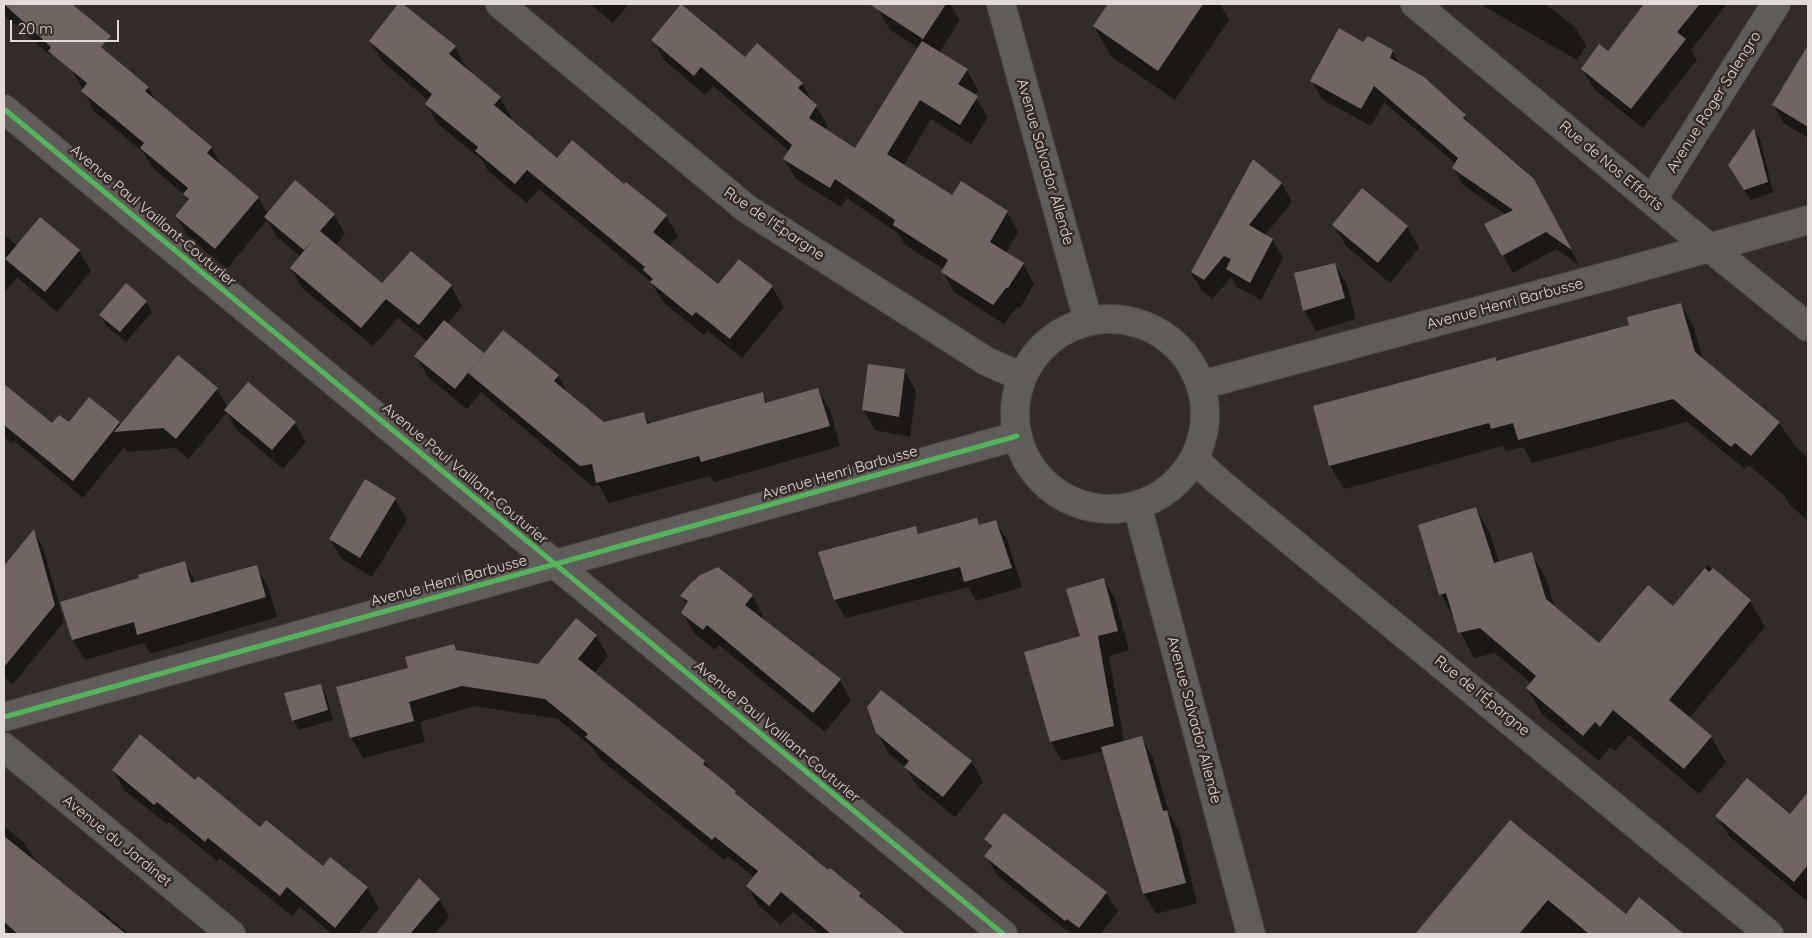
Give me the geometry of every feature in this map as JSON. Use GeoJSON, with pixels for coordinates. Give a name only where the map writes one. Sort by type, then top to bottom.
{"type":"FeatureCollection","features":[{"type":"Feature","properties":{"kind":"street","name":"Rue de l'Épargne"},"geometry":{"type":"LineString","coordinates":[[500,4],[747,209],[986,362],[1022,377]]}},
{"type":"Feature","properties":{"kind":"street","name":"Avenue Salvador Allende"},"geometry":{"type":"LineString","coordinates":[[1001,4],[1088,320]]}},
{"type":"Feature","properties":{"kind":"street","name":"Rue de Nos Efforts"},"geometry":{"type":"LineString","coordinates":[[1415,4],[1808,327]]}},
{"type":"Feature","properties":{"kind":"street","name":"Avenue Roger Salengro"},"geometry":{"type":"LineString","coordinates":[[1652,200],[1776,4]]}},
{"type":"Feature","properties":{"kind":"street","name":"Avenue Paul Vaillant-Couturier"},"geometry":{"type":"LineString","coordinates":[[4,109],[1003,934]]}},
{"type":"Feature","properties":{"kind":"street","name":"Avenue Henri Barbusse"},"geometry":{"type":"LineString","coordinates":[[1202,385],[1808,220]]}},
{"type":"Feature","properties":{"kind":"street"},"geometry":{"type":"LineString","coordinates":[[1117,318],[1145,324],[1170,338],[1189,360],[1202,385],[1206,410],[1204,435],[1194,459],[1173,485],[1160,495],[1137,505],[1112,509],[1086,506],[1062,496],[1042,481],[1026,460],[1017,436],[1014,406],[1022,377],[1038,351],[1061,332],[1088,320],[1117,318]]}},
{"type":"Feature","properties":{"kind":"street","name":"Avenue Henri Barbusse"},"geometry":{"type":"LineString","coordinates":[[4,717],[1017,436]]}},
{"type":"Feature","properties":{"kind":"street","name":"Rue de l'Épargne"},"geometry":{"type":"LineString","coordinates":[[1194,459],[1219,482],[1769,934]]}},
{"type":"Feature","properties":{"kind":"street","name":"Avenue Salvador Allende"},"geometry":{"type":"LineString","coordinates":[[1137,505],[1251,934]]}},
{"type":"Feature","properties":{"kind":"street","name":"Avenue du Jardinet"},"geometry":{"type":"LineString","coordinates":[[4,747],[231,934]]}},
{"type":"Feature","properties":{"kind":"building"},"geometry":{"type":"Polygon","coordinates":[[[4,4],[72,4],[111,36],[101,47],[149,87],[145,91],[212,147],[207,153],[259,197],[215,249],[175,216],[189,199],[183,194],[188,188],[140,148],[144,143],[81,91],[87,83],[48,51],[51,47],[4,4]]]}},
{"type":"Feature","properties":{"kind":"building"},"geometry":{"type":"Polygon","coordinates":[[[398,4],[403,4],[456,46],[449,54],[501,97],[494,105],[557,158],[572,140],[624,184],[626,182],[667,215],[653,232],[718,284],[739,259],[773,286],[730,339],[696,312],[692,316],[650,282],[653,279],[643,270],[645,267],[527,170],[515,184],[475,151],[478,147],[425,104],[432,94],[369,41],[398,4]]]}},
{"type":"Feature","properties":{"kind":"building"},"geometry":{"type":"Polygon","coordinates":[[[681,4],[745,57],[757,43],[803,83],[798,88],[817,105],[809,118],[855,148],[922,41],[968,69],[958,84],[978,96],[960,125],[920,100],[887,154],[952,195],[961,181],[1008,211],[990,242],[1024,263],[1008,288],[993,305],[941,272],[948,260],[893,225],[895,220],[835,179],[830,188],[783,159],[792,145],[701,67],[694,76],[651,40],[681,4]]]}},
{"type":"Feature","properties":{"kind":"building"},"geometry":{"type":"Polygon","coordinates":[[[869,4],[946,4],[923,39],[869,4]]]}},
{"type":"Feature","properties":{"kind":"building"},"geometry":{"type":"Polygon","coordinates":[[[1108,4],[1203,4],[1158,71],[1093,26],[1108,4]]]}},
{"type":"Feature","properties":{"kind":"building"},"geometry":{"type":"Polygon","coordinates":[[[1644,4],[1700,4],[1677,32],[1686,39],[1631,109],[1581,69],[1599,44],[1608,51],[1644,4]]]}},
{"type":"Feature","properties":{"kind":"building"},"geometry":{"type":"Polygon","coordinates":[[[1339,28],[1363,42],[1368,36],[1393,50],[1390,58],[1424,77],[1466,115],[1463,118],[1534,179],[1572,250],[1546,232],[1502,256],[1484,224],[1513,210],[1452,168],[1458,158],[1374,86],[1361,109],[1310,81],[1339,28]]]}},
{"type":"Feature","properties":{"kind":"building"},"geometry":{"type":"Polygon","coordinates":[[[1808,45],[1808,127],[1772,105],[1808,45]]]}},
{"type":"Feature","properties":{"kind":"building"},"geometry":{"type":"Polygon","coordinates":[[[1754,128],[1768,182],[1744,190],[1728,165],[1754,128]]]}},
{"type":"Feature","properties":{"kind":"building"},"geometry":{"type":"Polygon","coordinates":[[[1253,159],[1282,183],[1249,225],[1273,239],[1250,283],[1226,269],[1231,259],[1224,256],[1204,280],[1191,272],[1253,159]]]}},
{"type":"Feature","properties":{"kind":"building"},"geometry":{"type":"Polygon","coordinates":[[[295,180],[335,214],[320,231],[382,283],[411,251],[452,285],[419,325],[386,299],[361,328],[290,268],[316,236],[304,250],[264,217],[295,180]]]}},
{"type":"Feature","properties":{"kind":"building"},"geometry":{"type":"Polygon","coordinates":[[[1362,188],[1408,226],[1378,263],[1332,225],[1362,188]]]}},
{"type":"Feature","properties":{"kind":"building"},"geometry":{"type":"Polygon","coordinates":[[[40,217],[80,250],[45,292],[5,259],[40,217]]]}},
{"type":"Feature","properties":{"kind":"building"},"geometry":{"type":"Polygon","coordinates":[[[1335,263],[1345,298],[1303,311],[1294,273],[1335,263]]]}},
{"type":"Feature","properties":{"kind":"building"},"geometry":{"type":"Polygon","coordinates":[[[126,283],[147,301],[120,332],[99,315],[126,283]]]}},
{"type":"Feature","properties":{"kind":"building"},"geometry":{"type":"Polygon","coordinates":[[[1681,303],[1695,352],[1780,422],[1751,456],[1735,443],[1731,447],[1673,399],[1518,440],[1513,423],[1491,429],[1489,423],[1329,466],[1313,406],[1496,357],[1496,361],[1629,325],[1627,317],[1681,303]]]}},
{"type":"Feature","properties":{"kind":"building"},"geometry":{"type":"Polygon","coordinates":[[[444,320],[484,353],[455,389],[414,356],[444,320]]]}},
{"type":"Feature","properties":{"kind":"building"},"geometry":{"type":"Polygon","coordinates":[[[503,330],[559,375],[554,381],[604,422],[644,412],[647,424],[763,392],[765,403],[818,388],[830,426],[701,462],[699,456],[596,483],[592,464],[580,466],[468,373],[503,330]]]}},
{"type":"Feature","properties":{"kind":"building"},"geometry":{"type":"Polygon","coordinates":[[[178,355],[218,388],[176,439],[163,428],[114,432],[178,355]]]}},
{"type":"Feature","properties":{"kind":"building"},"geometry":{"type":"Polygon","coordinates":[[[868,364],[905,369],[899,417],[862,410],[868,364]]]}},
{"type":"Feature","properties":{"kind":"building"},"geometry":{"type":"Polygon","coordinates":[[[248,382],[296,422],[272,450],[224,410],[248,382]]]}},
{"type":"Feature","properties":{"kind":"building"},"geometry":{"type":"Polygon","coordinates":[[[4,384],[52,423],[59,415],[69,422],[89,397],[120,422],[73,481],[4,425],[4,384]]]}},
{"type":"Feature","properties":{"kind":"building"},"geometry":{"type":"Polygon","coordinates":[[[365,479],[396,498],[360,558],[329,539],[365,479]]]}},
{"type":"Feature","properties":{"kind":"building"},"geometry":{"type":"Polygon","coordinates":[[[1476,507],[1494,563],[1532,552],[1546,599],[1599,643],[1648,585],[1673,606],[1705,568],[1709,572],[1713,568],[1751,600],[1669,700],[1712,736],[1684,769],[1613,710],[1600,727],[1595,722],[1583,736],[1526,688],[1536,676],[1480,628],[1458,633],[1446,593],[1439,595],[1418,525],[1476,507]]]}},
{"type":"Feature","properties":{"kind":"building"},"geometry":{"type":"Polygon","coordinates":[[[977,518],[979,525],[996,520],[1012,568],[964,582],[960,567],[834,600],[818,552],[916,526],[918,534],[977,518]]]}},
{"type":"Feature","properties":{"kind":"building"},"geometry":{"type":"Polygon","coordinates":[[[34,529],[55,605],[4,667],[4,566],[34,529]]]}},
{"type":"Feature","properties":{"kind":"building"},"geometry":{"type":"Polygon","coordinates":[[[185,561],[191,583],[257,565],[266,597],[137,635],[134,622],[72,640],[60,602],[139,578],[138,575],[185,561]]]}},
{"type":"Feature","properties":{"kind":"building"},"geometry":{"type":"Polygon","coordinates":[[[718,567],[753,595],[745,605],[841,679],[813,713],[707,625],[703,630],[681,613],[688,601],[680,596],[700,575],[718,567]]]}},
{"type":"Feature","properties":{"kind":"building"},"geometry":{"type":"Polygon","coordinates":[[[1104,578],[1118,631],[1098,636],[1114,726],[1050,742],[1024,652],[1080,636],[1066,589],[1104,578]]]}},
{"type":"Feature","properties":{"kind":"building"},"geometry":{"type":"Polygon","coordinates":[[[576,618],[597,635],[578,659],[705,761],[703,764],[736,791],[735,793],[828,870],[830,868],[861,893],[859,896],[906,934],[831,934],[781,892],[769,906],[746,886],[758,871],[715,837],[712,840],[585,737],[588,734],[545,699],[462,686],[409,702],[414,721],[350,738],[336,687],[408,668],[405,657],[454,644],[456,650],[538,664],[576,618]]]}},
{"type":"Feature","properties":{"kind":"building"},"geometry":{"type":"Polygon","coordinates":[[[321,684],[328,710],[292,721],[284,693],[321,684]]]}},
{"type":"Feature","properties":{"kind":"building"},"geometry":{"type":"Polygon","coordinates":[[[881,690],[972,761],[943,797],[904,767],[909,761],[876,733],[867,707],[881,690]]]}},
{"type":"Feature","properties":{"kind":"building"},"geometry":{"type":"Polygon","coordinates":[[[140,734],[195,780],[198,776],[260,827],[266,820],[323,866],[330,857],[368,887],[335,928],[287,887],[280,896],[208,838],[205,842],[157,802],[154,805],[112,770],[140,734]]]}},
{"type":"Feature","properties":{"kind":"building"},"geometry":{"type":"Polygon","coordinates":[[[1142,736],[1163,811],[1167,810],[1186,883],[1143,894],[1101,747],[1142,736]]]}},
{"type":"Feature","properties":{"kind":"building"},"geometry":{"type":"Polygon","coordinates":[[[1747,778],[1790,814],[1808,792],[1808,865],[1794,882],[1715,816],[1747,778]]]}},
{"type":"Feature","properties":{"kind":"building"},"geometry":{"type":"Polygon","coordinates":[[[1004,813],[1107,892],[1079,928],[1067,919],[1065,921],[984,856],[992,846],[984,839],[1004,813]]]}},
{"type":"Feature","properties":{"kind":"building"},"geometry":{"type":"Polygon","coordinates":[[[1510,820],[1626,914],[1639,897],[1684,934],[1589,934],[1548,900],[1519,934],[1415,934],[1510,820]]]}},
{"type":"Feature","properties":{"kind":"building"},"geometry":{"type":"Polygon","coordinates":[[[4,836],[126,934],[18,934],[4,922],[4,836]]]}},
{"type":"Feature","properties":{"kind":"building"},"geometry":{"type":"Polygon","coordinates":[[[419,878],[440,899],[410,934],[376,934],[419,878]]]}},
{"type":"Feature","properties":{"kind":"cycle path"},"geometry":{"type":"LineString","coordinates":[[4,109],[1003,934]]}},
{"type":"Feature","properties":{"kind":"cycle path"},"geometry":{"type":"LineString","coordinates":[[4,717],[1017,436]]}}]}
